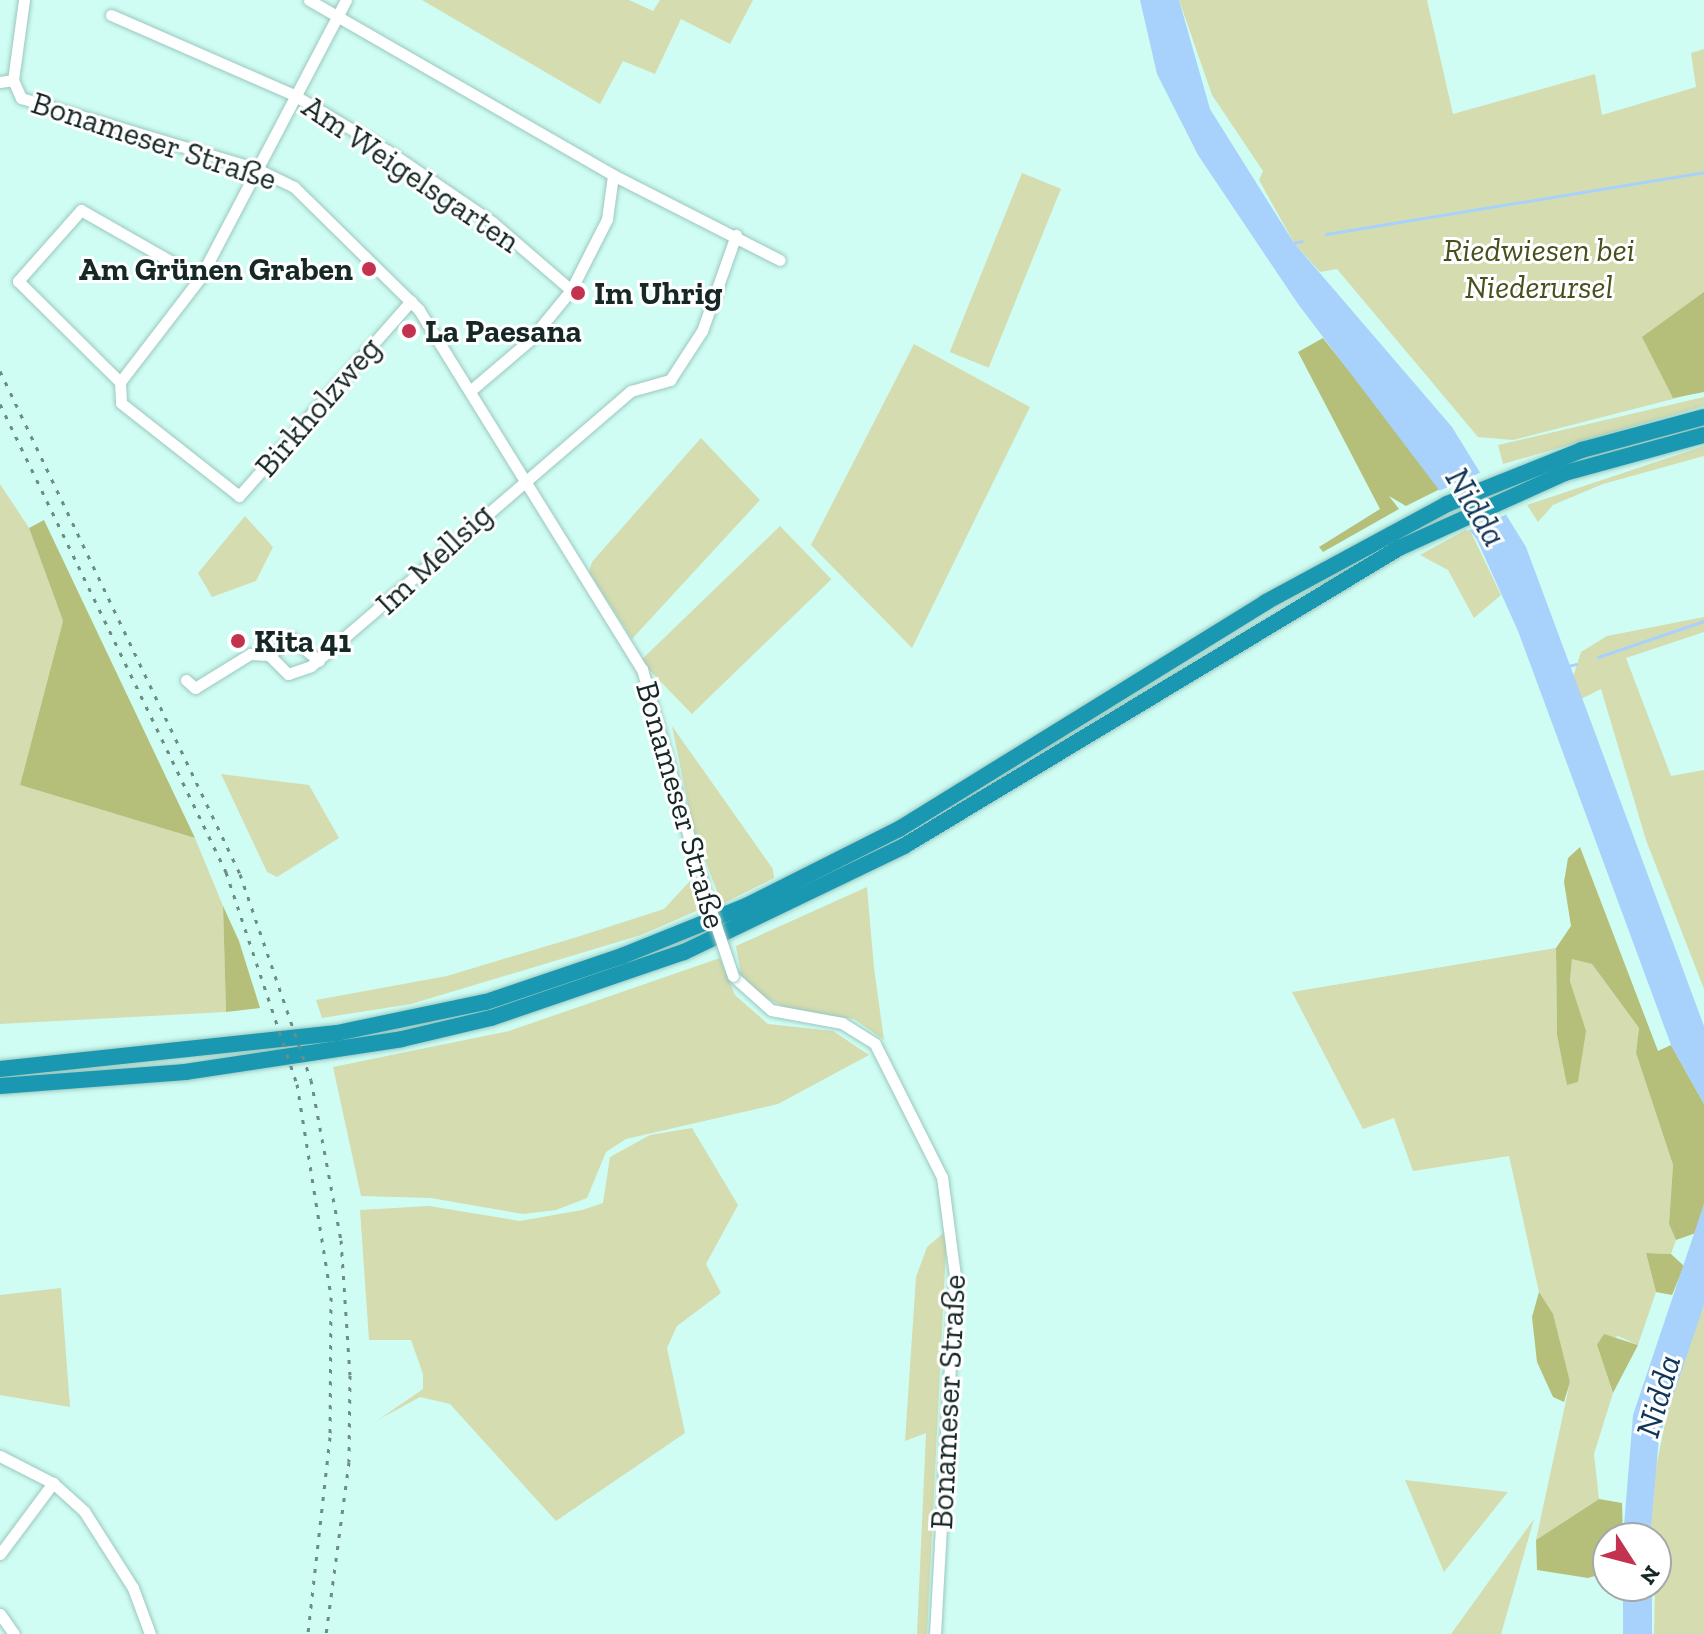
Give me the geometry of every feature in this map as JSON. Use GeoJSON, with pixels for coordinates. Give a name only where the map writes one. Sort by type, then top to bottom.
{"type":"FeatureCollection","features":[{"type":"Feature","properties":{"kind":"highway"},"geometry":{"type":"LineString","coordinates":[[0,1069],[245,1048],[436,1014],[680,934],[899,829],[1266,602],[1510,486],[1704,417]]}},
{"type":"Feature","properties":{"kind":"highway"},"geometry":{"type":"LineString","coordinates":[[1510,486],[1704,435]]}},
{"type":"Feature","properties":{"kind":"highway"},"geometry":{"type":"LineString","coordinates":[[0,1086],[199,1070],[415,1037],[520,1009],[698,946],[904,846],[1271,619],[1451,512]]}},
{"type":"Feature","properties":{"kind":"street"},"geometry":{"type":"LineString","coordinates":[[0,82],[13,80],[24,0]]}},
{"type":"Feature","properties":{"kind":"street"},"geometry":{"type":"LineString","coordinates":[[309,0],[613,175],[780,260]]}},
{"type":"Feature","properties":{"kind":"street"},"geometry":{"type":"LineString","coordinates":[[200,278],[81,210],[18,281],[20,289],[120,382],[200,278],[346,0]]}},
{"type":"Feature","properties":{"kind":"street","name":"Am Weigelsgarten"},"geometry":{"type":"LineString","coordinates":[[111,15],[294,95],[492,222],[571,290]]}},
{"type":"Feature","properties":{"kind":"street","name":"Bonameser Straße"},"geometry":{"type":"LineString","coordinates":[[13,80],[34,106],[257,169],[313,199],[411,301],[642,669],[701,881],[733,976],[771,1010],[842,1023],[875,1044],[942,1177],[955,1276],[935,1634]]}},
{"type":"Feature","properties":{"kind":"street"},"geometry":{"type":"LineString","coordinates":[[470,391],[530,340],[571,290],[607,219],[613,175]]}},
{"type":"Feature","properties":{"kind":"street","name":"Im Mellsig"},"geometry":{"type":"LineString","coordinates":[[269,655],[288,674],[319,661],[523,477],[631,391],[670,380],[702,331],[736,235]]}},
{"type":"Feature","properties":{"kind":"street","name":"Birkholzweg"},"geometry":{"type":"LineString","coordinates":[[120,382],[116,397],[239,496],[411,301]]}},
{"type":"Feature","properties":{"kind":"street"},"geometry":{"type":"LineString","coordinates":[[186,680],[195,688],[250,654],[269,655],[291,638],[319,661]]}},
{"type":"Feature","properties":{"kind":"street"},"geometry":{"type":"LineString","coordinates":[[0,1456],[53,1483],[109,1546],[150,1634]]}},
{"type":"Feature","properties":{"kind":"street"},"geometry":{"type":"LineString","coordinates":[[0,1554],[53,1483]]}},
{"type":"Feature","properties":{"kind":"street"},"geometry":{"type":"LineString","coordinates":[[0,1614],[14,1634]]}},
{"type":"Feature","properties":{"kind":"green space"},"geometry":{"type":"Polygon","coordinates":[[[422,0],[629,0],[653,11],[660,0],[753,0],[730,44],[681,19],[655,74],[623,61],[600,104],[422,0]]]}},
{"type":"Feature","properties":{"kind":"green space","name":"Riedwiesen bei Niederursel"},"geometry":{"type":"Polygon","coordinates":[[[1179,0],[1427,0],[1453,114],[1595,74],[1602,115],[1696,87],[1691,53],[1704,49],[1704,391],[1513,440],[1478,437],[1337,269],[1320,272],[1294,243],[1259,180],[1263,171],[1212,95],[1179,0]]]}},
{"type":"Feature","properties":{"kind":"green space"},"geometry":{"type":"Polygon","coordinates":[[[1022,173],[1061,189],[989,368],[950,352],[1022,173]]]}},
{"type":"Feature","properties":{"kind":"green space"},"geometry":{"type":"Polygon","coordinates":[[[1704,292],[1704,392],[1673,398],[1642,337],[1704,292]]]}},
{"type":"Feature","properties":{"kind":"green space"},"geometry":{"type":"Polygon","coordinates":[[[1323,338],[1442,488],[1406,506],[1389,496],[1399,509],[1323,552],[1319,547],[1380,509],[1298,352],[1323,338]]]}},
{"type":"Feature","properties":{"kind":"green space"},"geometry":{"type":"Polygon","coordinates":[[[914,344],[1030,407],[912,648],[811,545],[914,344]]]}},
{"type":"Feature","properties":{"kind":"green space"},"geometry":{"type":"Polygon","coordinates":[[[1704,397],[1704,406],[1503,464],[1498,445],[1704,397]]]}},
{"type":"Feature","properties":{"kind":"green space"},"geometry":{"type":"Polygon","coordinates":[[[701,438],[760,500],[632,639],[589,572],[592,562],[701,438]]]}},
{"type":"Feature","properties":{"kind":"green space"},"geometry":{"type":"Polygon","coordinates":[[[1704,446],[1704,456],[1603,484],[1553,505],[1538,522],[1527,505],[1704,446]]]}},
{"type":"Feature","properties":{"kind":"green space"},"geometry":{"type":"Polygon","coordinates":[[[0,484],[29,528],[63,621],[20,785],[195,838],[223,906],[226,1012],[0,1024],[0,484]]]}},
{"type":"Feature","properties":{"kind":"green space"},"geometry":{"type":"Polygon","coordinates":[[[245,516],[273,547],[256,581],[212,597],[198,573],[245,516]]]}},
{"type":"Feature","properties":{"kind":"green space"},"geometry":{"type":"Polygon","coordinates":[[[44,520],[195,838],[20,785],[63,621],[29,528],[44,520]]]}},
{"type":"Feature","properties":{"kind":"green space"},"geometry":{"type":"Polygon","coordinates":[[[780,526],[831,579],[692,714],[640,661],[780,526]]]}},
{"type":"Feature","properties":{"kind":"green space"},"geometry":{"type":"Polygon","coordinates":[[[1469,528],[1501,595],[1474,618],[1448,570],[1420,555],[1469,528]]]}},
{"type":"Feature","properties":{"kind":"green space"},"geometry":{"type":"Polygon","coordinates":[[[1704,617],[1704,632],[1626,658],[1671,776],[1704,770],[1704,989],[1646,840],[1601,689],[1581,699],[1573,677],[1581,652],[1607,636],[1704,617]]]}},
{"type":"Feature","properties":{"kind":"green space"},"geometry":{"type":"Polygon","coordinates":[[[672,726],[773,869],[774,878],[722,904],[693,829],[672,726]]]}},
{"type":"Feature","properties":{"kind":"green space"},"geometry":{"type":"Polygon","coordinates":[[[221,774],[309,785],[339,838],[277,877],[267,872],[221,774]]]}},
{"type":"Feature","properties":{"kind":"green space"},"geometry":{"type":"Polygon","coordinates":[[[1580,847],[1658,1051],[1671,1045],[1704,1104],[1704,1204],[1696,1233],[1676,1240],[1669,1224],[1673,1165],[1636,1053],[1639,1028],[1592,964],[1572,959],[1570,981],[1586,1031],[1578,1082],[1567,1085],[1557,1035],[1556,948],[1571,926],[1564,882],[1568,858],[1580,847]]]}},
{"type":"Feature","properties":{"kind":"green space"},"geometry":{"type":"Polygon","coordinates":[[[690,881],[701,909],[641,935],[411,1004],[322,1018],[316,1000],[447,976],[577,937],[664,909],[690,881]]]}},
{"type":"Feature","properties":{"kind":"green space"},"geometry":{"type":"Polygon","coordinates":[[[867,887],[884,1040],[854,1019],[792,1011],[762,996],[741,975],[736,946],[867,887]]]}},
{"type":"Feature","properties":{"kind":"green space"},"geometry":{"type":"Polygon","coordinates":[[[223,906],[239,941],[260,1008],[226,1012],[223,906]]]}},
{"type":"Feature","properties":{"kind":"green space"},"geometry":{"type":"Polygon","coordinates":[[[1556,948],[1557,1035],[1568,1084],[1578,1082],[1585,1031],[1570,981],[1572,958],[1592,964],[1639,1028],[1636,1053],[1673,1165],[1669,1224],[1676,1240],[1671,1254],[1646,1253],[1656,1292],[1638,1345],[1618,1336],[1597,1345],[1613,1393],[1594,1454],[1599,1499],[1536,1540],[1570,1382],[1539,1292],[1509,1156],[1413,1171],[1394,1118],[1363,1129],[1292,992],[1556,948]]]}},
{"type":"Feature","properties":{"kind":"green space"},"geometry":{"type":"Polygon","coordinates":[[[720,958],[735,995],[768,1024],[833,1031],[869,1055],[778,1104],[626,1139],[606,1152],[587,1198],[556,1210],[523,1214],[431,1198],[361,1196],[333,1067],[509,1031],[720,958]]]}},
{"type":"Feature","properties":{"kind":"green space"},"geometry":{"type":"Polygon","coordinates":[[[692,1128],[738,1205],[706,1264],[721,1293],[677,1326],[667,1348],[685,1433],[556,1521],[450,1404],[420,1397],[378,1420],[423,1389],[423,1374],[411,1340],[369,1340],[360,1210],[429,1206],[520,1221],[582,1210],[603,1203],[610,1157],[650,1135],[692,1128]]]}},
{"type":"Feature","properties":{"kind":"green space"},"geometry":{"type":"Polygon","coordinates":[[[947,1230],[927,1634],[917,1634],[926,1433],[905,1441],[916,1277],[927,1247],[947,1230]]]}},
{"type":"Feature","properties":{"kind":"green space"},"geometry":{"type":"Polygon","coordinates":[[[1646,1253],[1671,1254],[1684,1266],[1672,1295],[1656,1292],[1646,1253]]]}},
{"type":"Feature","properties":{"kind":"green space"},"geometry":{"type":"Polygon","coordinates":[[[61,1288],[70,1407],[0,1395],[0,1295],[61,1288]]]}},
{"type":"Feature","properties":{"kind":"green space"},"geometry":{"type":"Polygon","coordinates":[[[1539,1292],[1553,1314],[1570,1382],[1564,1402],[1553,1397],[1537,1362],[1532,1317],[1539,1292]]]}},
{"type":"Feature","properties":{"kind":"green space"},"geometry":{"type":"Polygon","coordinates":[[[1704,1305],[1704,1634],[1654,1634],[1655,1602],[1672,1602],[1672,1522],[1650,1522],[1649,1502],[1672,1389],[1704,1305]]]}},
{"type":"Feature","properties":{"kind":"green space"},"geometry":{"type":"Polygon","coordinates":[[[1604,1334],[1638,1345],[1613,1393],[1597,1345],[1604,1334]]]}},
{"type":"Feature","properties":{"kind":"green space"},"geometry":{"type":"Polygon","coordinates":[[[1405,1480],[1508,1492],[1444,1572],[1405,1480]]]}},
{"type":"Feature","properties":{"kind":"green space"},"geometry":{"type":"Polygon","coordinates":[[[1599,1499],[1622,1503],[1623,1522],[1592,1522],[1592,1577],[1537,1570],[1536,1540],[1599,1499]]]}},
{"type":"Feature","properties":{"kind":"green space"},"geometry":{"type":"Polygon","coordinates":[[[1534,1519],[1501,1634],[1451,1634],[1534,1519]]]}},
{"type":"Feature","properties":{"kind":"water","name":"Nidda"},"geometry":{"type":"Polygon","coordinates":[[[1140,0],[1179,0],[1210,109],[1294,243],[1452,427],[1526,547],[1704,1026],[1704,1104],[1671,1045],[1518,631],[1477,540],[1298,304],[1198,155],[1157,74],[1140,0]]]}},
{"type":"Feature","properties":{"kind":"water","name":"Nidda"},"geometry":{"type":"Polygon","coordinates":[[[1704,1204],[1704,1305],[1659,1438],[1651,1522],[1624,1522],[1633,1415],[1704,1204]]]}},
{"type":"Feature","properties":{"kind":"water"},"geometry":{"type":"Polygon","coordinates":[[[1623,1602],[1652,1602],[1652,1634],[1623,1634],[1623,1602]]]}},
{"type":"Feature","properties":{"kind":"pier"},"geometry":{"type":"Polygon","coordinates":[[[1486,470],[1512,512],[1467,531],[1439,491],[1486,470]]]}},
{"type":"Feature","properties":{"kind":"waterway"},"geometry":{"type":"LineString","coordinates":[[1326,234],[1704,172]]}},
{"type":"Feature","properties":{"kind":"waterway"},"geometry":{"type":"LineString","coordinates":[[1290,244],[1302,241]]}},
{"type":"Feature","properties":{"kind":"waterway"},"geometry":{"type":"LineString","coordinates":[[1598,657],[1704,621]]}},
{"type":"Feature","properties":{"kind":"waterway"},"geometry":{"type":"LineString","coordinates":[[1564,667],[1576,664]]}},
{"type":"Feature","properties":{"kind":"railway"},"geometry":{"type":"LineString","coordinates":[[0,371],[240,874],[311,1080],[341,1240],[350,1375],[349,1462],[326,1634]]}},
{"type":"Feature","properties":{"kind":"railway"},"geometry":{"type":"LineString","coordinates":[[0,404],[226,872],[297,1084],[331,1297],[330,1437],[308,1634]]}},
{"type":"Feature","properties":{"kind":"place","name":"Am Grünen Graben"},"geometry":{"type":"Point","coordinates":[369,269]}},
{"type":"Feature","properties":{"kind":"place","name":"Im Uhrig"},"geometry":{"type":"Point","coordinates":[578,293]}},
{"type":"Feature","properties":{"kind":"place","name":"La Paesana"},"geometry":{"type":"Point","coordinates":[409,331]}},
{"type":"Feature","properties":{"kind":"place","name":"Kita 41"},"geometry":{"type":"Point","coordinates":[238,641]}}]}
